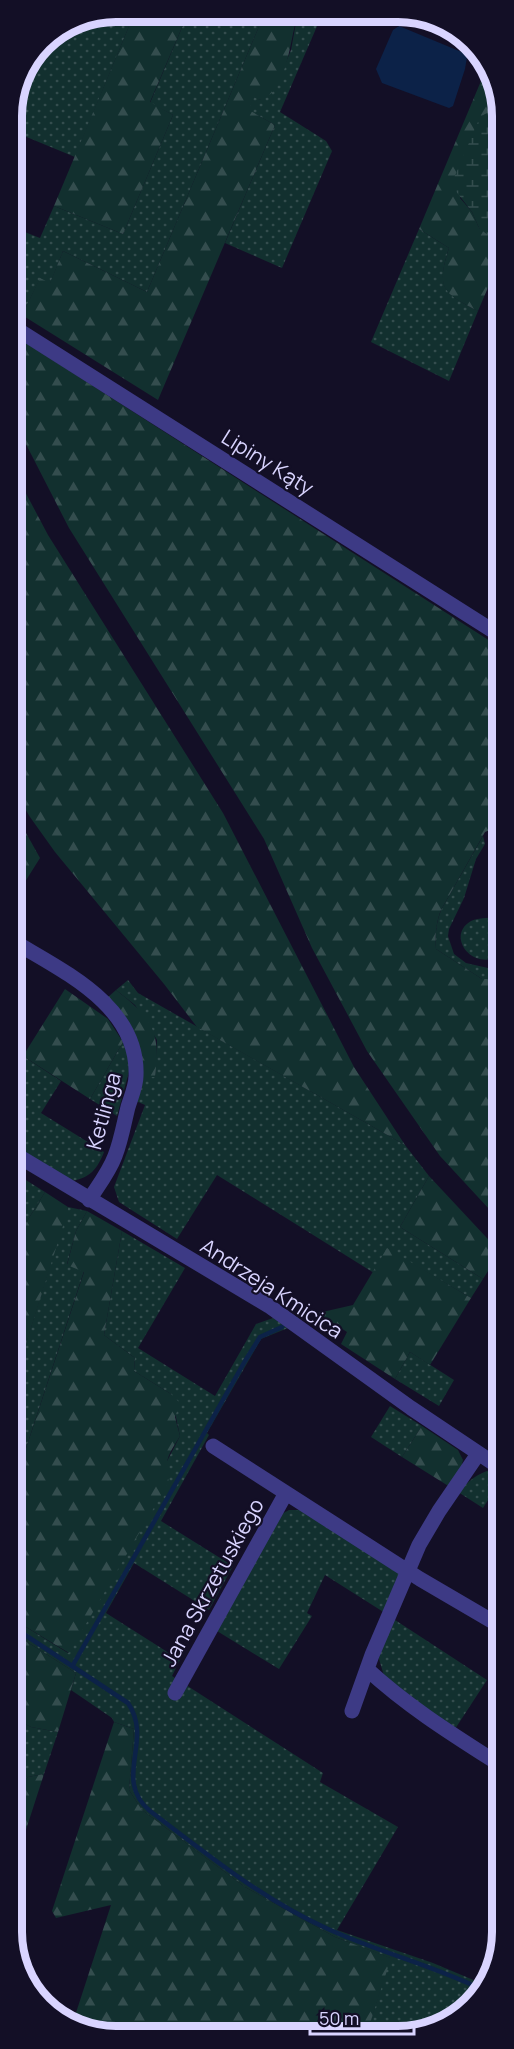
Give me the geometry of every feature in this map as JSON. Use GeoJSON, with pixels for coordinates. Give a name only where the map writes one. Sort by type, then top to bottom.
{"type":"FeatureCollection","features":[{"type":"Feature","properties":{"kind":"street","name":"Lipiny Kąty"},"geometry":{"type":"LineString","coordinates":[[23,333],[492,630]]}},
{"type":"Feature","properties":{"kind":"street","name":"Ketlinga"},"geometry":{"type":"LineString","coordinates":[[23,947],[68,975],[116,1014],[123,1023],[134,1047],[136,1079],[115,1156],[89,1200]]}},
{"type":"Feature","properties":{"kind":"street","name":"Andrzeja Kmicica"},"geometry":{"type":"LineString","coordinates":[[22,1159],[270,1306],[491,1462]]}},
{"type":"Feature","properties":{"kind":"street","name":"Jana Skrzetuskiego"},"geometry":{"type":"LineString","coordinates":[[213,1446],[491,1621]]}},
{"type":"Feature","properties":{"kind":"street"},"geometry":{"type":"LineString","coordinates":[[352,1711],[367,1669],[419,1545],[478,1454]]}},
{"type":"Feature","properties":{"kind":"street","name":"Jana Skrzetuskiego"},"geometry":{"type":"LineString","coordinates":[[175,1693],[286,1493]]}},
{"type":"Feature","properties":{"kind":"street"},"geometry":{"type":"LineString","coordinates":[[367,1669],[419,1712],[491,1759]]}},
{"type":"Feature","properties":{"kind":"green space"},"geometry":{"type":"Polygon","coordinates":[[[131,22],[75,157],[23,136],[23,110],[32,75],[50,50],[64,38],[98,24],[131,22]]]}},
{"type":"Feature","properties":{"kind":"green space"},"geometry":{"type":"Polygon","coordinates":[[[131,22],[184,22],[150,102],[173,115],[123,234],[54,206],[131,22]]]}},
{"type":"Feature","properties":{"kind":"green space"},"geometry":{"type":"Polygon","coordinates":[[[184,22],[261,22],[147,292],[63,251],[50,284],[40,279],[23,313],[23,231],[40,238],[54,206],[123,234],[173,115],[150,103],[184,22]]]}},
{"type":"Feature","properties":{"kind":"green space"},"geometry":{"type":"Polygon","coordinates":[[[261,22],[296,22],[282,77],[269,95],[260,100],[254,97],[249,110],[275,125],[158,400],[23,316],[40,278],[50,283],[63,251],[147,292],[261,22]]]}},
{"type":"Feature","properties":{"kind":"green space"},"geometry":{"type":"Polygon","coordinates":[[[296,22],[319,22],[280,112],[326,141],[332,151],[282,268],[225,243],[275,125],[248,110],[254,96],[260,100],[277,84],[291,50],[296,22]]]}},
{"type":"Feature","properties":{"kind":"green space"},"geometry":{"type":"Polygon","coordinates":[[[483,77],[491,104],[492,126],[460,198],[472,212],[479,228],[492,233],[492,278],[478,311],[456,299],[445,288],[443,272],[449,248],[419,229],[483,77]]]}},
{"type":"Feature","properties":{"kind":"green space"},"geometry":{"type":"Polygon","coordinates":[[[492,111],[492,235],[489,236],[479,228],[472,212],[455,190],[454,178],[480,117],[492,111]]]}},
{"type":"Feature","properties":{"kind":"green space"},"geometry":{"type":"Polygon","coordinates":[[[419,229],[449,248],[443,272],[445,288],[457,299],[478,311],[449,381],[371,342],[419,229]]]}},
{"type":"Feature","properties":{"kind":"green space"},"geometry":{"type":"Polygon","coordinates":[[[23,341],[492,642],[492,829],[485,832],[441,910],[436,939],[436,949],[482,979],[492,977],[491,1212],[440,1156],[367,1051],[312,948],[264,839],[69,528],[23,438],[23,341]]]}},
{"type":"Feature","properties":{"kind":"green space"},"geometry":{"type":"Polygon","coordinates":[[[23,487],[48,535],[223,813],[354,1067],[405,1145],[197,1027],[55,852],[23,805],[23,487]]]}},
{"type":"Feature","properties":{"kind":"green space"},"geometry":{"type":"Polygon","coordinates":[[[23,827],[40,858],[23,886],[23,827]]]}},
{"type":"Feature","properties":{"kind":"green space"},"geometry":{"type":"Polygon","coordinates":[[[483,836],[485,844],[476,859],[464,898],[448,936],[454,954],[466,963],[488,968],[492,966],[492,977],[489,979],[482,979],[436,949],[437,924],[441,910],[483,836]]]}},
{"type":"Feature","properties":{"kind":"green space"},"geometry":{"type":"Polygon","coordinates":[[[492,917],[491,959],[472,956],[462,943],[461,935],[464,928],[471,921],[492,917]]]}},
{"type":"Feature","properties":{"kind":"green space"},"geometry":{"type":"Polygon","coordinates":[[[128,980],[138,993],[405,1145],[429,1176],[400,1227],[483,1279],[471,1298],[387,1249],[374,1273],[217,1175],[177,1239],[119,1202],[114,1187],[145,1105],[136,1101],[141,1077],[155,1077],[157,1040],[135,1005],[116,990],[128,980]]]}},
{"type":"Feature","properties":{"kind":"green space"},"geometry":{"type":"Polygon","coordinates":[[[65,989],[108,1019],[123,1042],[90,1099],[23,1056],[65,989]]]}},
{"type":"Feature","properties":{"kind":"green space"},"geometry":{"type":"Polygon","coordinates":[[[116,990],[138,1009],[151,1027],[156,1048],[155,1077],[141,1077],[107,998],[116,990]]]}},
{"type":"Feature","properties":{"kind":"green space"},"geometry":{"type":"Polygon","coordinates":[[[123,1042],[131,1064],[117,1116],[90,1099],[123,1042]]]}},
{"type":"Feature","properties":{"kind":"green space"},"geometry":{"type":"Polygon","coordinates":[[[22,1057],[61,1081],[41,1113],[104,1152],[99,1163],[88,1175],[72,1181],[22,1152],[22,1057]]]}},
{"type":"Feature","properties":{"kind":"green space"},"geometry":{"type":"Polygon","coordinates":[[[429,1176],[491,1243],[491,1266],[483,1279],[400,1227],[429,1176]]]}},
{"type":"Feature","properties":{"kind":"green space"},"geometry":{"type":"Polygon","coordinates":[[[22,1178],[45,1192],[22,1229],[22,1178]]]}},
{"type":"Feature","properties":{"kind":"green space"},"geometry":{"type":"Polygon","coordinates":[[[45,1192],[68,1207],[22,1356],[22,1229],[45,1192]]]}},
{"type":"Feature","properties":{"kind":"green space"},"geometry":{"type":"Polygon","coordinates":[[[68,1207],[87,1211],[76,1231],[67,1264],[84,1271],[22,1460],[22,1355],[68,1207]]]}},
{"type":"Feature","properties":{"kind":"green space"},"geometry":{"type":"Polygon","coordinates":[[[87,1211],[122,1231],[104,1335],[135,1358],[134,1371],[171,1394],[180,1403],[175,1417],[180,1436],[168,1458],[169,1482],[69,1653],[22,1625],[22,1460],[84,1272],[67,1265],[76,1231],[87,1211]]]}},
{"type":"Feature","properties":{"kind":"green space"},"geometry":{"type":"Polygon","coordinates":[[[122,1231],[185,1268],[138,1348],[215,1396],[256,1324],[273,1318],[288,1328],[261,1339],[207,1433],[209,1435],[161,1521],[233,1566],[209,1610],[134,1563],[106,1613],[180,1660],[172,1676],[323,1773],[320,1782],[398,1827],[337,1930],[433,1963],[477,1982],[464,1999],[439,2017],[410,2026],[369,2026],[390,1958],[335,1937],[245,1887],[142,1810],[129,1790],[134,1729],[114,1722],[112,1718],[71,1690],[76,1673],[22,1639],[22,1625],[68,1653],[180,1436],[171,1394],[134,1371],[135,1358],[104,1335],[122,1231]]]}},
{"type":"Feature","properties":{"kind":"green space"},"geometry":{"type":"Polygon","coordinates":[[[387,1248],[471,1298],[430,1365],[410,1352],[395,1379],[341,1344],[347,1332],[318,1313],[353,1305],[387,1248]]]}},
{"type":"Feature","properties":{"kind":"green space"},"geometry":{"type":"Polygon","coordinates":[[[410,1352],[454,1380],[439,1406],[395,1379],[410,1352]]]}},
{"type":"Feature","properties":{"kind":"green space"},"geometry":{"type":"Polygon","coordinates":[[[390,1406],[422,1426],[402,1457],[371,1437],[390,1406]]]}},
{"type":"Feature","properties":{"kind":"green space"},"geometry":{"type":"Polygon","coordinates":[[[422,1426],[458,1450],[463,1460],[460,1472],[450,1487],[402,1457],[422,1426]]]}},
{"type":"Feature","properties":{"kind":"green space"},"geometry":{"type":"Polygon","coordinates":[[[491,1470],[491,1495],[483,1508],[458,1492],[469,1481],[491,1470]]]}},
{"type":"Feature","properties":{"kind":"green space"},"geometry":{"type":"Polygon","coordinates":[[[289,1510],[300,1510],[395,1568],[400,1576],[385,1613],[325,1575],[307,1613],[312,1616],[279,1669],[217,1631],[280,1515],[289,1510]]]}},
{"type":"Feature","properties":{"kind":"green space"},"geometry":{"type":"Polygon","coordinates":[[[392,1618],[487,1680],[455,1729],[385,1679],[379,1659],[380,1650],[392,1618]]]}},
{"type":"Feature","properties":{"kind":"green space"},"geometry":{"type":"Polygon","coordinates":[[[22,1639],[76,1673],[58,1732],[31,1727],[22,1723],[22,1639]]]}},
{"type":"Feature","properties":{"kind":"green space"},"geometry":{"type":"Polygon","coordinates":[[[114,1722],[134,1729],[129,1790],[142,1810],[245,1887],[335,1937],[391,1958],[369,2026],[98,2025],[75,2017],[111,1905],[56,1918],[52,1911],[114,1722]]]}},
{"type":"Feature","properties":{"kind":"green space"},"geometry":{"type":"Polygon","coordinates":[[[22,1723],[31,1727],[58,1732],[44,1774],[28,1777],[22,1781],[22,1723]]]}},
{"type":"Feature","properties":{"kind":"green space"},"geometry":{"type":"Polygon","coordinates":[[[44,1774],[22,1842],[22,1781],[28,1777],[44,1774]]]}},
{"type":"Feature","properties":{"kind":"water"},"geometry":{"type":"Polygon","coordinates":[[[399,26],[464,53],[467,57],[453,106],[449,108],[382,83],[376,69],[393,30],[399,26]]]}},
{"type":"Feature","properties":{"kind":"waterway"},"geometry":{"type":"LineString","coordinates":[[73,1665],[245,1361],[260,1337],[282,1327]]}},
{"type":"Feature","properties":{"kind":"waterway"},"geometry":{"type":"LineString","coordinates":[[22,1633],[128,1703],[135,1717],[137,1731],[134,1786],[139,1799],[150,1811],[214,1860],[258,1890],[304,1917],[347,1937],[474,1986]]}}]}
